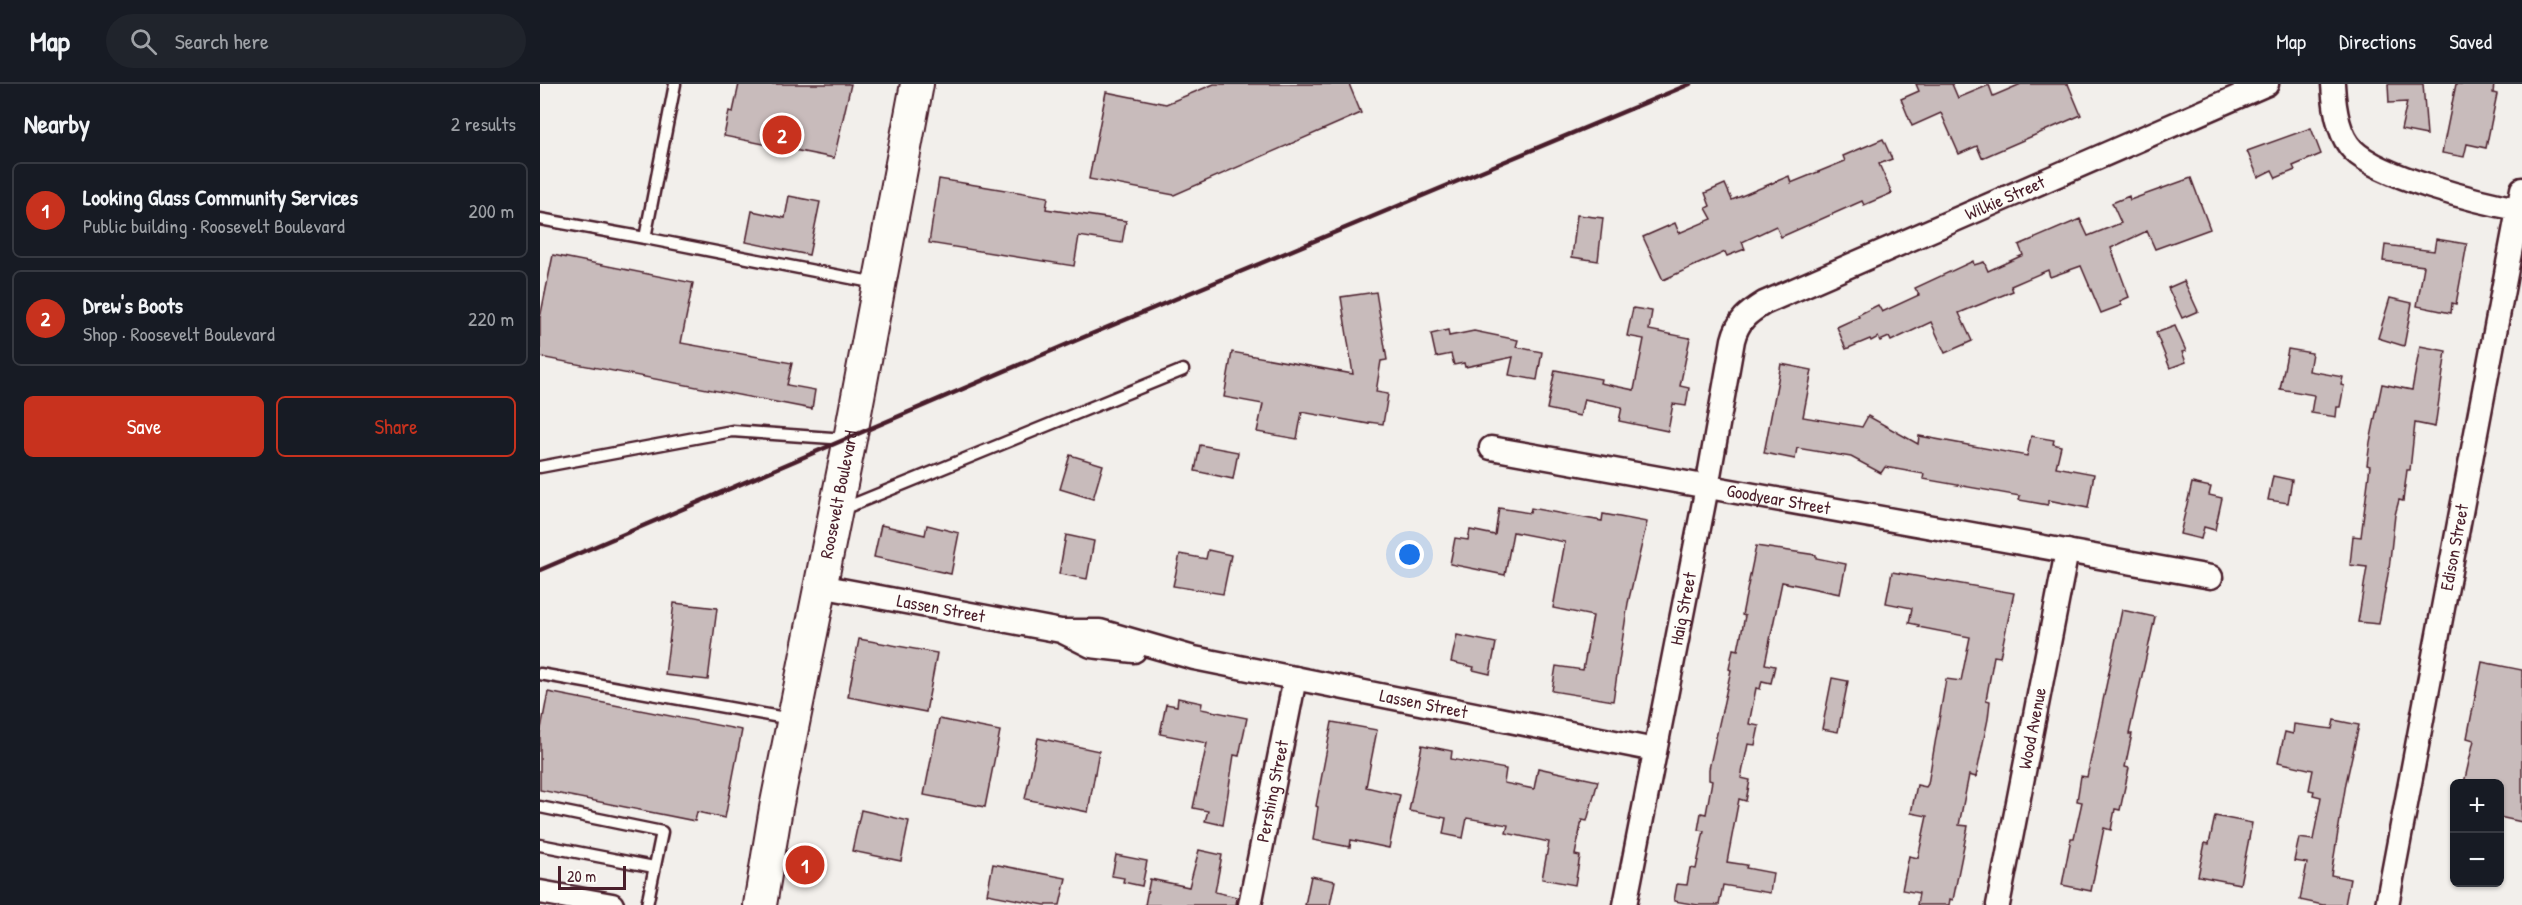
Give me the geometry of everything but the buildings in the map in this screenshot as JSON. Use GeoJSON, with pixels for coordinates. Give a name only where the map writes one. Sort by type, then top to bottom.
{"type":"FeatureCollection","features":[{"type":"Feature","properties":{"kind":"main road","name":"Roosevelt Boulevard"},"geometry":{"type":"LineString","coordinates":[[760,905],[793,720],[850,439],[917,84]]}},
{"type":"Feature","properties":{"kind":"street","name":"Wilkie Street"},"geometry":{"type":"LineString","coordinates":[[1745,314],[1775,298],[2267,84]]}},
{"type":"Feature","properties":{"kind":"street"},"geometry":{"type":"LineString","coordinates":[[2333,84],[2338,116],[2346,140],[2352,150],[2362,157],[2411,180],[2491,204],[2520,199]]}},
{"type":"Feature","properties":{"kind":"street","name":"Edison Street"},"geometry":{"type":"LineString","coordinates":[[2387,905],[2520,199]]}},
{"type":"Feature","properties":{"kind":"street","name":"Haig Street"},"geometry":{"type":"LineString","coordinates":[[1625,905],[1707,487],[1733,340],[1736,328],[1745,314]]}},
{"type":"Feature","properties":{"kind":"street","name":"Goodyear Street"},"geometry":{"type":"LineString","coordinates":[[1491,448],[2211,577]]}},
{"type":"Feature","properties":{"kind":"street","name":"Wood Avenue"},"geometry":{"type":"LineString","coordinates":[[1998,905],[2067,551]]}},
{"type":"Feature","properties":{"kind":"street","name":"Lassen Street"},"geometry":{"type":"LineString","coordinates":[[820,586],[1061,631],[1100,631],[1194,658],[1655,750]]}},
{"type":"Feature","properties":{"kind":"street","name":"Pershing Street"},"geometry":{"type":"LineString","coordinates":[[1250,905],[1295,678]]}},
{"type":"Feature","properties":{"kind":"street"},"geometry":{"type":"LineString","coordinates":[[540,891],[612,905]]}},
{"type":"Feature","properties":{"kind":"lane"},"geometry":{"type":"LineString","coordinates":[[645,238],[675,84]]}},
{"type":"Feature","properties":{"kind":"lane"},"geometry":{"type":"LineString","coordinates":[[540,219],[879,284]]}},
{"type":"Feature","properties":{"kind":"lane"},"geometry":{"type":"LineString","coordinates":[[835,513],[1184,369]]}},
{"type":"Feature","properties":{"kind":"lane"},"geometry":{"type":"LineString","coordinates":[[540,467],[732,431],[850,439]]}},
{"type":"Feature","properties":{"kind":"lane"},"geometry":{"type":"LineString","coordinates":[[540,674],[793,720]]}},
{"type":"Feature","properties":{"kind":"lane"},"geometry":{"type":"LineString","coordinates":[[540,807],[662,832],[647,905]]}},
{"type":"Feature","properties":{"kind":"lane"},"geometry":{"type":"LineString","coordinates":[[540,845],[654,867]]}},
{"type":"Feature","properties":{"kind":"railway"},"geometry":{"type":"LineString","coordinates":[[540,570],[1077,340],[1690,84]]}},
{"type":"Feature","properties":{"kind":"place","name":"Drew's Boots"},"geometry":{"type":"Point","coordinates":[782,135]}},
{"type":"Feature","properties":{"kind":"place","name":"Looking Glass Community Services"},"geometry":{"type":"Point","coordinates":[805,865]}}]}
